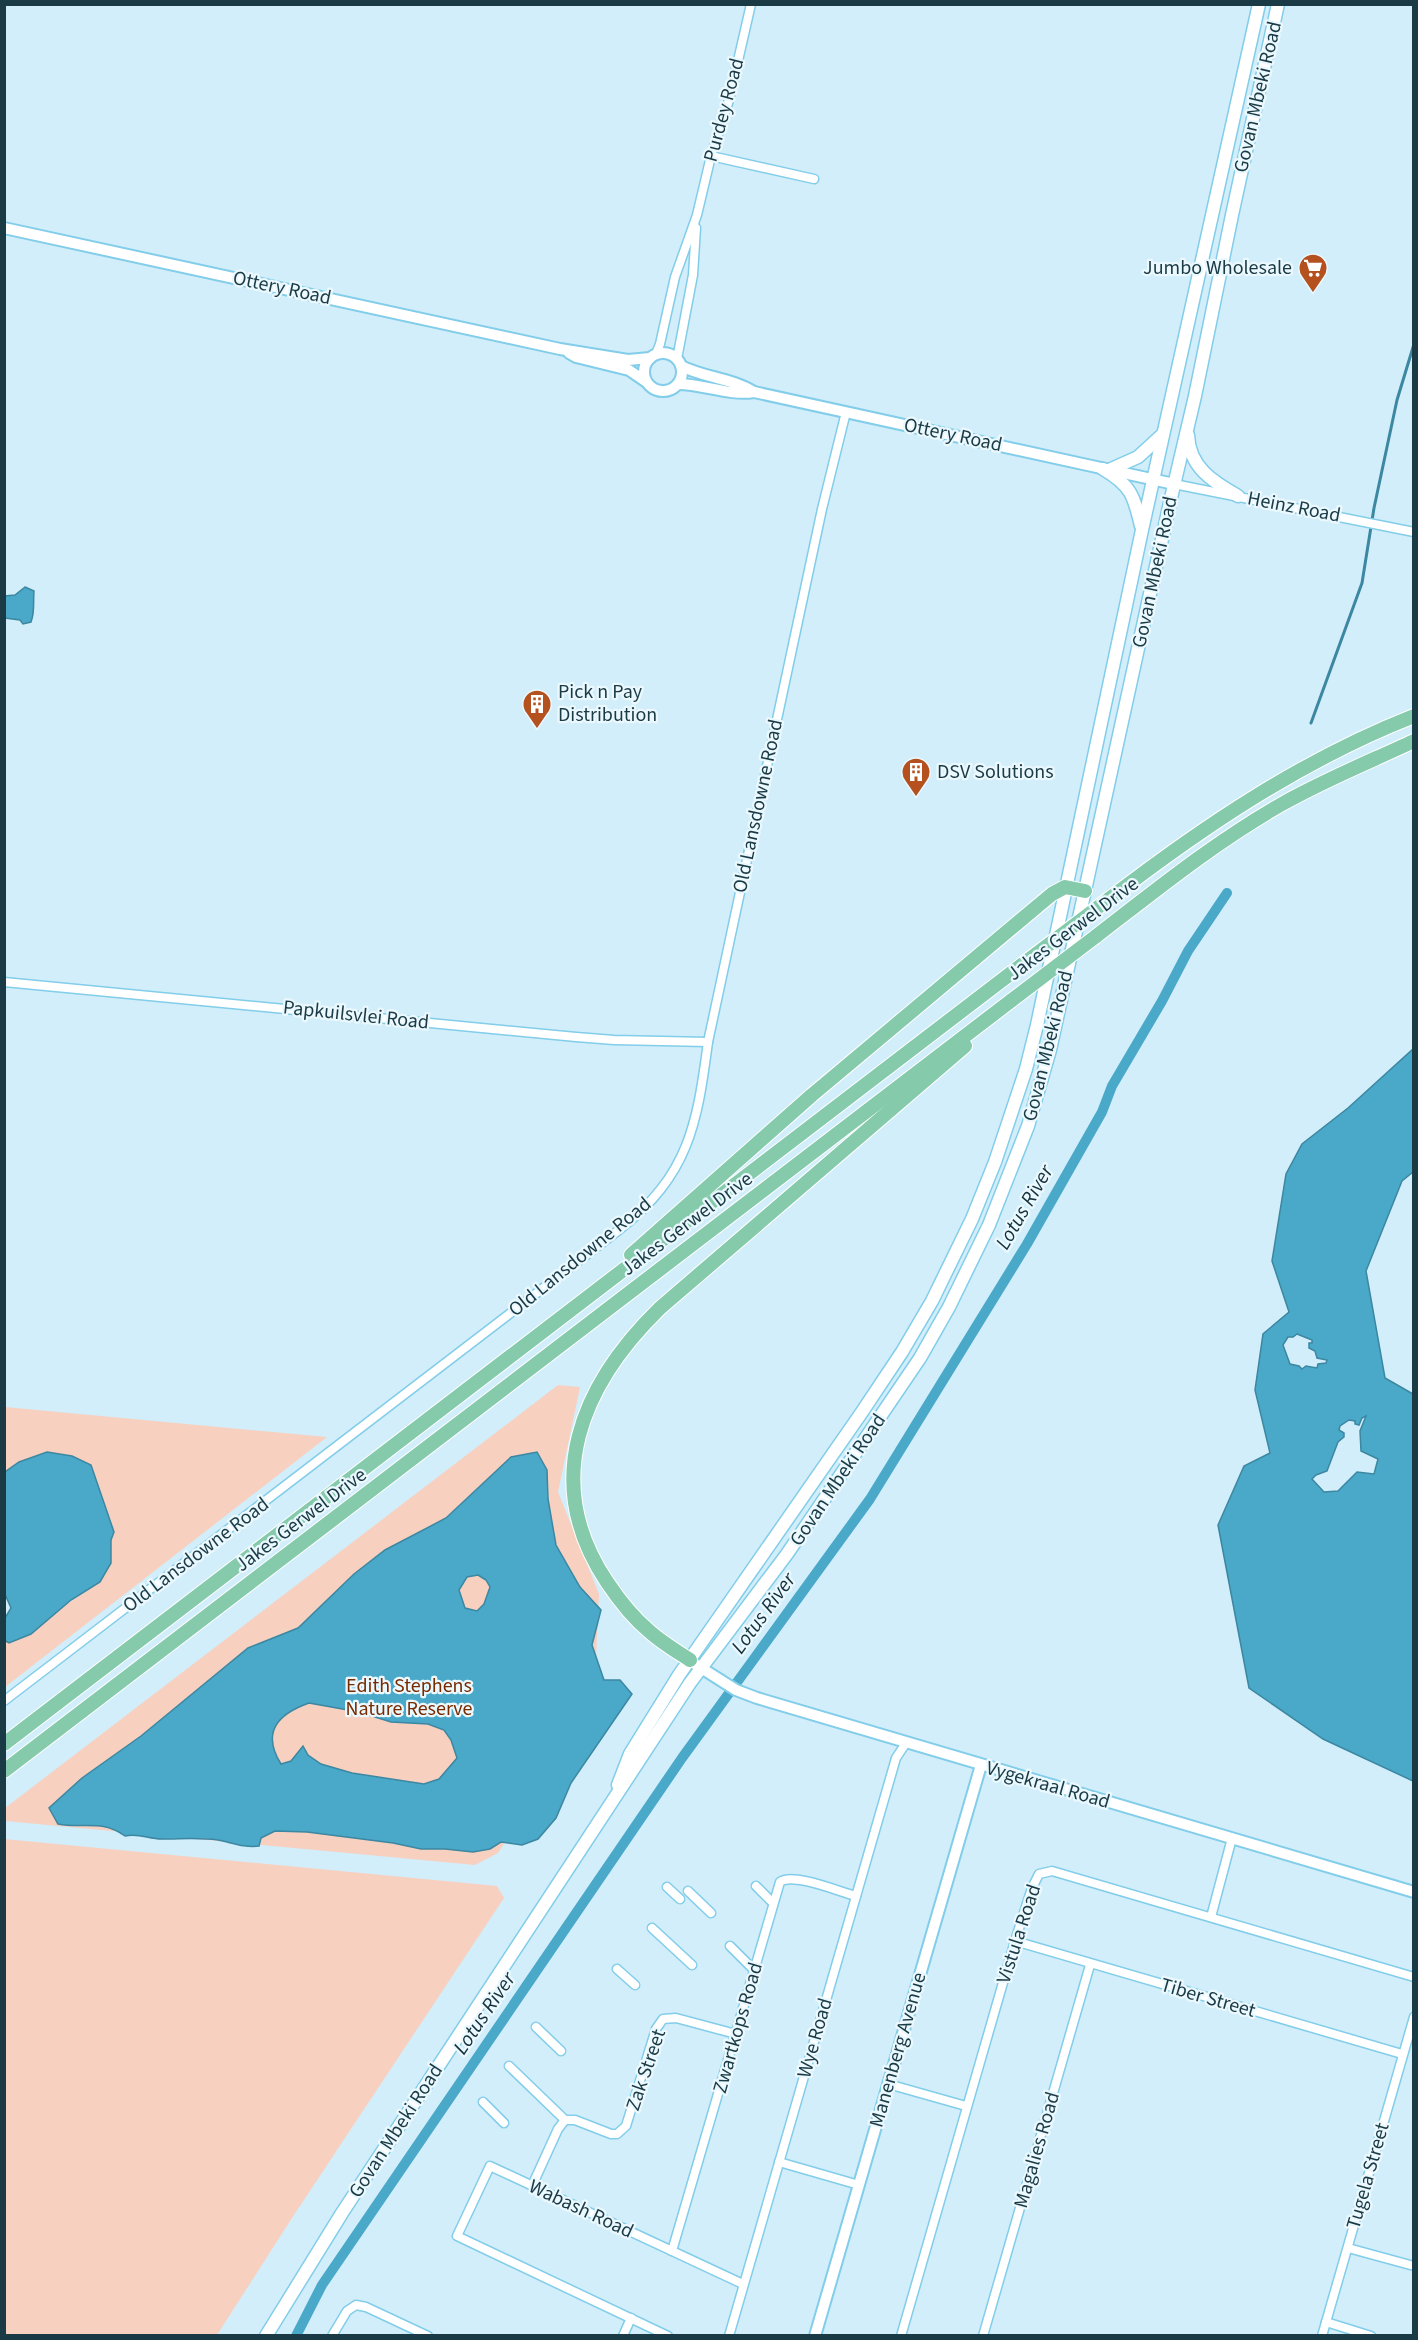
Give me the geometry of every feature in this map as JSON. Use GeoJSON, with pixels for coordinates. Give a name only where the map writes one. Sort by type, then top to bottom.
{"type":"FeatureCollection","features":[{"type":"Feature","properties":{"kind":"highway","name":"Jakes Gerwel Drive"},"geometry":{"type":"LineString","coordinates":[[4,1744],[1023,964],[1209,825],[1273,785],[1335,751],[1413,716]]}},
{"type":"Feature","properties":{"kind":"highway","name":"Jakes Gerwel Drive"},"geometry":{"type":"LineString","coordinates":[[4,1771],[1095,936],[1226,839],[1281,805],[1343,772],[1413,741]]}},
{"type":"Feature","properties":{"kind":"highway"},"geometry":{"type":"LineString","coordinates":[[544,1332],[812,1095],[1052,894],[1065,887],[1085,891]]}},
{"type":"Feature","properties":{"kind":"highway"},"geometry":{"type":"LineString","coordinates":[[695,1664],[648,1631],[620,1601],[593,1560],[584,1538],[578,1516],[573,1473],[582,1425],[595,1394],[626,1344],[660,1308],[958,1053],[1007,1004]]}},
{"type":"Feature","properties":{"kind":"main road","name":"Govan Mbeki Road"},"geometry":{"type":"LineString","coordinates":[[266,2336],[342,2213],[609,1809],[630,1754],[695,1664],[896,1360],[932,1301],[956,1254],[995,1162],[1026,1069],[1163,434],[1259,4]]}},
{"type":"Feature","properties":{"kind":"main road","name":"Govan Mbeki Road"},"geometry":{"type":"LineString","coordinates":[[695,1664],[787,1554],[920,1358],[964,1278],[1012,1169],[1040,1087],[1057,1023],[1278,4]]}},
{"type":"Feature","properties":{"kind":"main road"},"geometry":{"type":"LineString","coordinates":[[1187,428],[1191,452],[1199,468],[1213,483],[1238,496]]}},
{"type":"Feature","properties":{"kind":"main road"},"geometry":{"type":"LineString","coordinates":[[1106,469],[1138,457],[1163,434]]}},
{"type":"Feature","properties":{"kind":"main road"},"geometry":{"type":"LineString","coordinates":[[1106,469],[1127,485],[1131,491],[1142,530]]}},
{"type":"Feature","properties":{"kind":"street","name":"Purdey Road"},"geometry":{"type":"LineString","coordinates":[[653,356],[660,344],[675,277],[697,215],[711,156],[729,100],[751,4]]}},
{"type":"Feature","properties":{"kind":"street"},"geometry":{"type":"LineString","coordinates":[[711,156],[814,179]]}},
{"type":"Feature","properties":{"kind":"street","name":"Purdey Road"},"geometry":{"type":"LineString","coordinates":[[679,363],[693,275],[697,215]]}},
{"type":"Feature","properties":{"kind":"street","name":"Ottery Road"},"geometry":{"type":"LineString","coordinates":[[4,228],[560,349],[628,360],[653,356]]}},
{"type":"Feature","properties":{"kind":"street","name":"Ottery Road"},"geometry":{"type":"LineString","coordinates":[[560,349],[576,357],[629,370],[645,381]]}},
{"type":"Feature","properties":{"kind":"street"},"geometry":{"type":"LineString","coordinates":[[664,352],[679,363],[681,379],[678,384],[667,391],[654,389],[645,381],[644,369],[653,356],[664,352]]}},
{"type":"Feature","properties":{"kind":"street","name":"Ottery Road"},"geometry":{"type":"LineString","coordinates":[[679,363],[703,376],[742,385],[754,392],[1174,484]]}},
{"type":"Feature","properties":{"kind":"street","name":"Ottery Road"},"geometry":{"type":"LineString","coordinates":[[678,384],[740,394],[754,392]]}},
{"type":"Feature","properties":{"kind":"street","name":"Old Lansdowne Road"},"geometry":{"type":"LineString","coordinates":[[4,1701],[637,1216],[665,1184],[686,1147],[697,1115],[708,1042],[822,509],[846,412]]}},
{"type":"Feature","properties":{"kind":"street","name":"Heinz Road"},"geometry":{"type":"LineString","coordinates":[[1174,484],[1413,532]]}},
{"type":"Feature","properties":{"kind":"street","name":"Papkuilsvlei Road"},"geometry":{"type":"LineString","coordinates":[[4,982],[576,1037],[626,1041],[708,1042]]}},
{"type":"Feature","properties":{"kind":"street","name":"Vygekraal Road"},"geometry":{"type":"LineString","coordinates":[[695,1664],[732,1687],[757,1698],[1413,1892]]}},
{"type":"Feature","properties":{"kind":"street","name":"Wye Road"},"geometry":{"type":"LineString","coordinates":[[729,2336],[896,1758],[906,1743]]}},
{"type":"Feature","properties":{"kind":"street","name":"Manenberg Avenue"},"geometry":{"type":"LineString","coordinates":[[815,2336],[981,1765]]}},
{"type":"Feature","properties":{"kind":"street"},"geometry":{"type":"LineString","coordinates":[[1211,1917],[1232,1838]]}},
{"type":"Feature","properties":{"kind":"street","name":"Vistula Road"},"geometry":{"type":"LineString","coordinates":[[901,2336],[1015,1941],[1036,1878],[1044,1871],[1052,1870],[1413,1977]]}},
{"type":"Feature","properties":{"kind":"street","name":"Zwartkops Road"},"geometry":{"type":"LineString","coordinates":[[672,2251],[780,1882],[792,1878],[856,1896]]}},
{"type":"Feature","properties":{"kind":"street"},"geometry":{"type":"LineString","coordinates":[[756,1886],[773,1903]]}},
{"type":"Feature","properties":{"kind":"street"},"geometry":{"type":"LineString","coordinates":[[668,1887],[680,1899]]}},
{"type":"Feature","properties":{"kind":"street"},"geometry":{"type":"LineString","coordinates":[[688,1891],[711,1913]]}},
{"type":"Feature","properties":{"kind":"street"},"geometry":{"type":"LineString","coordinates":[[652,1928],[692,1965]]}},
{"type":"Feature","properties":{"kind":"street","name":"Tiber Street"},"geometry":{"type":"LineString","coordinates":[[1015,1941],[1090,1965],[1402,2054]]}},
{"type":"Feature","properties":{"kind":"street"},"geometry":{"type":"LineString","coordinates":[[730,1946],[754,1970]]}},
{"type":"Feature","properties":{"kind":"street","name":"Magalies Road"},"geometry":{"type":"LineString","coordinates":[[983,2336],[1090,1965]]}},
{"type":"Feature","properties":{"kind":"street"},"geometry":{"type":"LineString","coordinates":[[617,1969],[635,1985]]}},
{"type":"Feature","properties":{"kind":"street","name":"Tugela Street"},"geometry":{"type":"LineString","coordinates":[[1322,2336],[1413,2017]]}},
{"type":"Feature","properties":{"kind":"street","name":"Zak Street"},"geometry":{"type":"LineString","coordinates":[[565,2120],[575,2120],[604,2133],[617,2134],[622,2131],[628,2121],[656,2029],[663,2019],[676,2018],[736,2034]]}},
{"type":"Feature","properties":{"kind":"street"},"geometry":{"type":"LineString","coordinates":[[536,2027],[561,2051]]}},
{"type":"Feature","properties":{"kind":"street"},"geometry":{"type":"LineString","coordinates":[[509,2066],[565,2120],[558,2129],[532,2186]]}},
{"type":"Feature","properties":{"kind":"street"},"geometry":{"type":"LineString","coordinates":[[888,2084],[966,2106]]}},
{"type":"Feature","properties":{"kind":"street"},"geometry":{"type":"LineString","coordinates":[[483,2102],[504,2123]]}},
{"type":"Feature","properties":{"kind":"street"},"geometry":{"type":"LineString","coordinates":[[779,2162],[859,2184]]}},
{"type":"Feature","properties":{"kind":"street","name":"Wabash Road"},"geometry":{"type":"LineString","coordinates":[[631,2318],[457,2236],[490,2166],[743,2284]]}},
{"type":"Feature","properties":{"kind":"street"},"geometry":{"type":"LineString","coordinates":[[1347,2248],[1413,2266]]}},
{"type":"Feature","properties":{"kind":"street"},"geometry":{"type":"LineString","coordinates":[[332,2336],[347,2311],[356,2305],[366,2307],[428,2336]]}},
{"type":"Feature","properties":{"kind":"street"},"geometry":{"type":"LineString","coordinates":[[623,2336],[631,2318],[668,2336]]}},
{"type":"Feature","properties":{"kind":"street"},"geometry":{"type":"LineString","coordinates":[[1326,2322],[1371,2336]]}},
{"type":"Feature","properties":{"kind":"green space","name":"Edith Stephens Nature Reserve"},"geometry":{"type":"Polygon","coordinates":[[[558,1385],[580,1387],[558,1492],[599,1594],[594,1702],[498,1853],[475,1865],[5,1821],[5,1808],[558,1385]]]}},
{"type":"Feature","properties":{"kind":"green space"},"geometry":{"type":"Polygon","coordinates":[[[5,1407],[327,1437],[5,1687],[5,1640],[9,1643],[100,1582],[111,1563],[111,1540],[114,1532],[99,1491],[19,1462],[5,1472],[5,1407]]]}},
{"type":"Feature","properties":{"kind":"green space"},"geometry":{"type":"Polygon","coordinates":[[[4,1839],[497,1886],[504,1898],[217,2335],[5,2335],[4,1839]]]}},
{"type":"Feature","properties":{"kind":"water"},"geometry":{"type":"Polygon","coordinates":[[[25,587],[34,591],[33,611],[31,622],[23,624],[20,620],[5,618],[5,596],[15,595],[25,587]]]}},
{"type":"Feature","properties":{"kind":"water"},"geometry":{"type":"Polygon","coordinates":[[[1413,1049],[1413,1172],[1402,1181],[1366,1271],[1385,1378],[1413,1394],[1413,1781],[1323,1739],[1249,1688],[1218,1525],[1244,1466],[1270,1453],[1255,1390],[1263,1334],[1289,1312],[1272,1261],[1286,1174],[1302,1144],[1348,1108],[1413,1049]],[[1297,1334],[1288,1337],[1283,1345],[1290,1364],[1302,1369],[1306,1366],[1317,1368],[1318,1364],[1326,1363],[1327,1360],[1317,1358],[1315,1351],[1309,1348],[1312,1340],[1297,1334]],[[1366,1416],[1362,1418],[1359,1425],[1349,1420],[1340,1426],[1339,1430],[1344,1433],[1344,1437],[1338,1442],[1327,1471],[1312,1479],[1324,1492],[1338,1491],[1357,1472],[1374,1474],[1378,1459],[1361,1451],[1360,1431],[1366,1416]]]}},
{"type":"Feature","properties":{"kind":"water"},"geometry":{"type":"Polygon","coordinates":[[[47,1452],[72,1456],[91,1465],[114,1532],[111,1540],[111,1563],[100,1582],[71,1600],[31,1634],[9,1643],[4,1640],[5,1618],[11,1608],[4,1592],[5,1472],[19,1462],[47,1452]]]}},
{"type":"Feature","properties":{"kind":"water","name":"Edith Stephens Nature Reserve"},"geometry":{"type":"Polygon","coordinates":[[[537,1452],[547,1470],[548,1499],[556,1545],[580,1587],[601,1610],[592,1645],[604,1680],[620,1680],[632,1694],[571,1783],[556,1818],[538,1839],[522,1845],[501,1842],[490,1849],[473,1852],[421,1849],[393,1843],[307,1832],[275,1831],[261,1838],[259,1846],[248,1846],[210,1839],[125,1836],[100,1826],[58,1824],[49,1808],[82,1778],[141,1736],[248,1648],[298,1628],[354,1574],[385,1550],[446,1518],[511,1457],[537,1452]],[[478,1575],[467,1577],[459,1590],[465,1608],[477,1611],[484,1604],[490,1587],[486,1580],[478,1575]],[[309,1703],[289,1713],[276,1726],[273,1743],[281,1764],[291,1761],[303,1746],[308,1755],[321,1764],[352,1773],[424,1784],[439,1779],[457,1758],[451,1740],[444,1730],[428,1724],[391,1722],[359,1712],[309,1703]]]}},
{"type":"Feature","properties":{"kind":"waterway"},"geometry":{"type":"LineString","coordinates":[[1311,723],[1362,583],[1374,508],[1397,400],[1414,344]]}},
{"type":"Feature","properties":{"kind":"waterway","name":"Lotus River"},"geometry":{"type":"LineString","coordinates":[[296,2336],[322,2285],[682,1758],[870,1499],[1027,1244],[1102,1112],[1112,1086],[1162,1001],[1188,951],[1227,893]]}},
{"type":"Feature","properties":{"kind":"place","name":"Jumbo Wholesale"},"geometry":{"type":"Point","coordinates":[1313,294]}},
{"type":"Feature","properties":{"kind":"place","name":"Pick n Pay Distribution"},"geometry":{"type":"Point","coordinates":[537,730]}},
{"type":"Feature","properties":{"kind":"place","name":"DSV Solutions"},"geometry":{"type":"Point","coordinates":[916,798]}}]}
